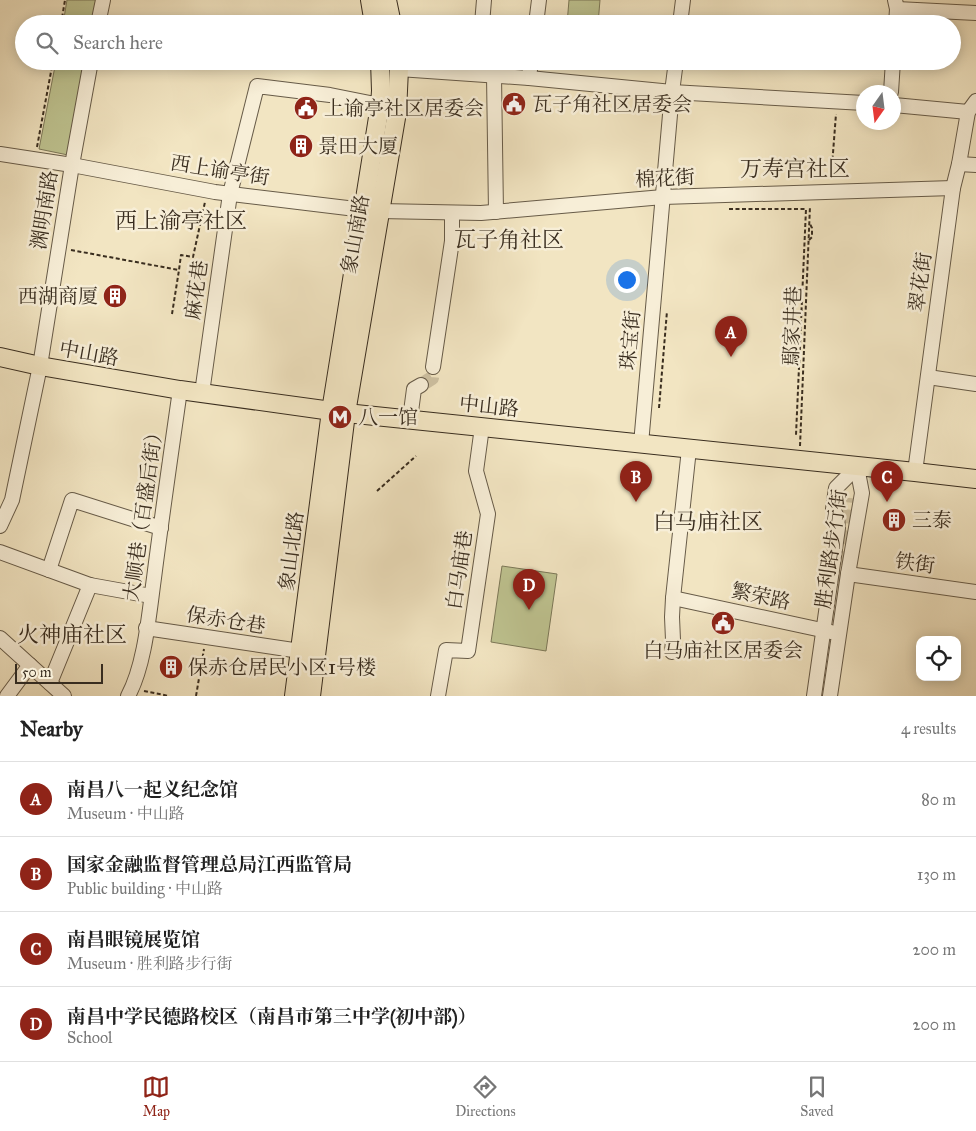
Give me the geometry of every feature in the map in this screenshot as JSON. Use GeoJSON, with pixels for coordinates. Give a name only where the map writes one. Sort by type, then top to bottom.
{"type":"FeatureCollection","features":[{"type":"Feature","properties":{"kind":"main road"},"geometry":{"type":"LineString","coordinates":[[370,0],[372,15]]}},
{"type":"Feature","properties":{"kind":"main road"},"geometry":{"type":"LineString","coordinates":[[388,0],[390,15]]}},
{"type":"Feature","properties":{"kind":"main road","name":"象山南路"},"geometry":{"type":"LineString","coordinates":[[372,210],[381,91],[380,70]]}},
{"type":"Feature","properties":{"kind":"main road","name":"象山南路"},"geometry":{"type":"LineString","coordinates":[[338,412],[372,210],[397,112],[399,70]]}},
{"type":"Feature","properties":{"kind":"main road","name":"中山路"},"geometry":{"type":"LineString","coordinates":[[0,357],[40,366],[180,390],[338,412],[976,480]]}},
{"type":"Feature","properties":{"kind":"main road","name":"象山北路"},"geometry":{"type":"LineString","coordinates":[[294,696],[338,412]]}},
{"type":"Feature","properties":{"kind":"main road","name":"象山北路"},"geometry":{"type":"LineString","coordinates":[[311,696],[338,412]]}},
{"type":"Feature","properties":{"kind":"street"},"geometry":{"type":"LineString","coordinates":[[100,15],[103,0]]}},
{"type":"Feature","properties":{"kind":"street"},"geometry":{"type":"LineString","coordinates":[[483,15],[484,0]]}},
{"type":"Feature","properties":{"kind":"street"},"geometry":{"type":"LineString","coordinates":[[537,15],[539,0]]}},
{"type":"Feature","properties":{"kind":"street"},"geometry":{"type":"LineString","coordinates":[[681,15],[683,0]]}},
{"type":"Feature","properties":{"kind":"street"},"geometry":{"type":"LineString","coordinates":[[896,4],[976,13]]}},
{"type":"Feature","properties":{"kind":"street","name":"渊明南路"},"geometry":{"type":"LineString","coordinates":[[0,526],[12,500],[40,366],[58,248],[89,70]]}},
{"type":"Feature","properties":{"kind":"street"},"geometry":{"type":"LineString","coordinates":[[442,70],[672,92],[856,103]]}},
{"type":"Feature","properties":{"kind":"street"},"geometry":{"type":"LineString","coordinates":[[529,78],[530,70]]}},
{"type":"Feature","properties":{"kind":"street","name":"珠宝街"},"geometry":{"type":"LineString","coordinates":[[641,444],[675,70]]}},
{"type":"Feature","properties":{"kind":"street"},"geometry":{"type":"LineString","coordinates":[[891,85],[892,70]]}},
{"type":"Feature","properties":{"kind":"street"},"geometry":{"type":"LineString","coordinates":[[494,76],[496,212]]}},
{"type":"Feature","properties":{"kind":"street","name":"麻花巷"},"geometry":{"type":"LineString","coordinates":[[202,393],[230,194],[257,86],[330,95],[380,105]]}},
{"type":"Feature","properties":{"kind":"street"},"geometry":{"type":"LineString","coordinates":[[901,105],[972,106]]}},
{"type":"Feature","properties":{"kind":"street","name":"翠花街"},"geometry":{"type":"LineString","coordinates":[[915,472],[953,188],[972,106]]}},
{"type":"Feature","properties":{"kind":"street","name":"西上谕亭街"},"geometry":{"type":"LineString","coordinates":[[0,154],[230,194],[372,210]]}},
{"type":"Feature","properties":{"kind":"street"},"geometry":{"type":"LineString","coordinates":[[959,164],[976,165]]}},
{"type":"Feature","properties":{"kind":"street","name":"棉花街"},"geometry":{"type":"LineString","coordinates":[[372,210],[481,213],[663,197],[953,188]]}},
{"type":"Feature","properties":{"kind":"street"},"geometry":{"type":"LineString","coordinates":[[433,367],[452,241],[452,213]]}},
{"type":"Feature","properties":{"kind":"street"},"geometry":{"type":"LineString","coordinates":[[928,377],[976,384]]}},
{"type":"Feature","properties":{"kind":"street"},"geometry":{"type":"LineString","coordinates":[[410,419],[414,389],[421,385]]}},
{"type":"Feature","properties":{"kind":"street","name":"大顺巷（百盛后街）"},"geometry":{"type":"LineString","coordinates":[[130,692],[139,668],[146,628],[180,390]]}},
{"type":"Feature","properties":{"kind":"street","name":"白马庙巷"},"geometry":{"type":"LineString","coordinates":[[438,696],[446,650],[468,651],[488,514],[476,471],[482,427]]}},
{"type":"Feature","properties":{"kind":"street"},"geometry":{"type":"LineString","coordinates":[[672,652],[673,598],[689,449]]}},
{"type":"Feature","properties":{"kind":"street","name":"胜利路步行街"},"geometry":{"type":"LineString","coordinates":[[830,696],[862,493],[857,467]]}},
{"type":"Feature","properties":{"kind":"street","name":"胜利路步行街"},"geometry":{"type":"LineString","coordinates":[[814,696],[838,528],[834,509],[836,488],[857,467]]}},
{"type":"Feature","properties":{"kind":"street"},"geometry":{"type":"LineString","coordinates":[[49,570],[72,500],[161,528]]}},
{"type":"Feature","properties":{"kind":"street"},"geometry":{"type":"LineString","coordinates":[[0,552],[90,585],[151,596]]}},
{"type":"Feature","properties":{"kind":"street","name":"铁街"},"geometry":{"type":"LineString","coordinates":[[848,574],[976,592]]}},
{"type":"Feature","properties":{"kind":"street"},"geometry":{"type":"LineString","coordinates":[[50,683],[90,585]]}},
{"type":"Feature","properties":{"kind":"street","name":"繁荣路"},"geometry":{"type":"LineString","coordinates":[[673,598],[839,634]]}},
{"type":"Feature","properties":{"kind":"street","name":"保赤仓巷"},"geometry":{"type":"LineString","coordinates":[[146,628],[300,651]]}},
{"type":"Feature","properties":{"kind":"street"},"geometry":{"type":"LineString","coordinates":[[0,638],[64,696]]}},
{"type":"Feature","properties":{"kind":"street"},"geometry":{"type":"LineString","coordinates":[[7,696],[30,665]]}},
{"type":"Feature","properties":{"kind":"path"},"geometry":{"type":"LineString","coordinates":[[62,15],[65,0]]}},
{"type":"Feature","properties":{"kind":"path"},"geometry":{"type":"LineString","coordinates":[[34,159],[52,70]]}},
{"type":"Feature","properties":{"kind":"path"},"geometry":{"type":"LineString","coordinates":[[831,192],[836,102]]}},
{"type":"Feature","properties":{"kind":"path"},"geometry":{"type":"LineString","coordinates":[[172,314],[181,255],[194,257],[207,190]]}},
{"type":"Feature","properties":{"kind":"path","name":"鄢家井巷"},"geometry":{"type":"LineString","coordinates":[[799,461],[811,192]]}},
{"type":"Feature","properties":{"kind":"path"},"geometry":{"type":"LineString","coordinates":[[721,209],[806,209],[796,435]]}},
{"type":"Feature","properties":{"kind":"path"},"geometry":{"type":"LineString","coordinates":[[58,248],[179,270]]}},
{"type":"Feature","properties":{"kind":"path"},"geometry":{"type":"LineString","coordinates":[[659,408],[666,312]]}},
{"type":"Feature","properties":{"kind":"path"},"geometry":{"type":"LineString","coordinates":[[377,491],[416,456]]}},
{"type":"Feature","properties":{"kind":"path"},"geometry":{"type":"LineString","coordinates":[[196,696],[206,637]]}},
{"type":"Feature","properties":{"kind":"path"},"geometry":{"type":"LineString","coordinates":[[130,692],[169,696]]}},
{"type":"Feature","properties":{"kind":"green space"},"geometry":{"type":"Polygon","coordinates":[[[67,0],[98,0],[95,15],[64,15],[67,0]]]}},
{"type":"Feature","properties":{"kind":"green space"},"geometry":{"type":"Polygon","coordinates":[[[569,0],[600,0],[599,15],[568,15],[569,0]]]}},
{"type":"Feature","properties":{"kind":"green space"},"geometry":{"type":"Polygon","coordinates":[[[54,70],[84,70],[68,155],[39,149],[54,70]]]}},
{"type":"Feature","properties":{"kind":"green space"},"geometry":{"type":"Polygon","coordinates":[[[502,566],[557,574],[546,651],[491,642],[502,566]]]}},
{"type":"Feature","properties":{"kind":"tunnel"},"geometry":{"type":"LineString","coordinates":[[421,385],[432,378],[433,367]]}},
{"type":"Feature","properties":{"kind":"tunnel"},"geometry":{"type":"LineString","coordinates":[[840,586],[850,498]]}},
{"type":"Feature","properties":{"kind":"place","name":"瓦子角社区居委会"},"geometry":{"type":"Point","coordinates":[514,104]}},
{"type":"Feature","properties":{"kind":"place","name":"上谕亭社区居委会"},"geometry":{"type":"Point","coordinates":[306,108]}},
{"type":"Feature","properties":{"kind":"place","name":"景田大厦"},"geometry":{"type":"Point","coordinates":[301,146]}},
{"type":"Feature","properties":{"kind":"place","name":"西湖商厦"},"geometry":{"type":"Point","coordinates":[115,296]}},
{"type":"Feature","properties":{"kind":"place","name":"南昌八一起义纪念馆"},"geometry":{"type":"Point","coordinates":[731,357]}},
{"type":"Feature","properties":{"kind":"place","name":"八一馆"},"geometry":{"type":"Point","coordinates":[340,417]}},
{"type":"Feature","properties":{"kind":"place","name":"国家金融监督管理总局江西监管局"},"geometry":{"type":"Point","coordinates":[636,502]}},
{"type":"Feature","properties":{"kind":"place","name":"南昌眼镜展览馆"},"geometry":{"type":"Point","coordinates":[887,502]}},
{"type":"Feature","properties":{"kind":"place","name":"三泰"},"geometry":{"type":"Point","coordinates":[894,520]}},
{"type":"Feature","properties":{"kind":"place","name":"南昌中学民德路校区（南昌市第三中学(初中部)）"},"geometry":{"type":"Point","coordinates":[529,610]}},
{"type":"Feature","properties":{"kind":"place","name":"白马庙社区居委会"},"geometry":{"type":"Point","coordinates":[723,623]}},
{"type":"Feature","properties":{"kind":"place","name":"保赤仓居民小区1号楼"},"geometry":{"type":"Point","coordinates":[171,667]}},
{"type":"Feature","properties":{"kind":"district","name":"万寿宫社区"},"geometry":{"type":"Point","coordinates":[795,168]}},
{"type":"Feature","properties":{"kind":"district","name":"西上渝亭社区"},"geometry":{"type":"Point","coordinates":[181,220]}},
{"type":"Feature","properties":{"kind":"district","name":"瓦子角社区"},"geometry":{"type":"Point","coordinates":[509,239]}},
{"type":"Feature","properties":{"kind":"district","name":"白马庙社区"},"geometry":{"type":"Point","coordinates":[708,521]}},
{"type":"Feature","properties":{"kind":"district","name":"火神庙社区"},"geometry":{"type":"Point","coordinates":[72,634]}}]}
